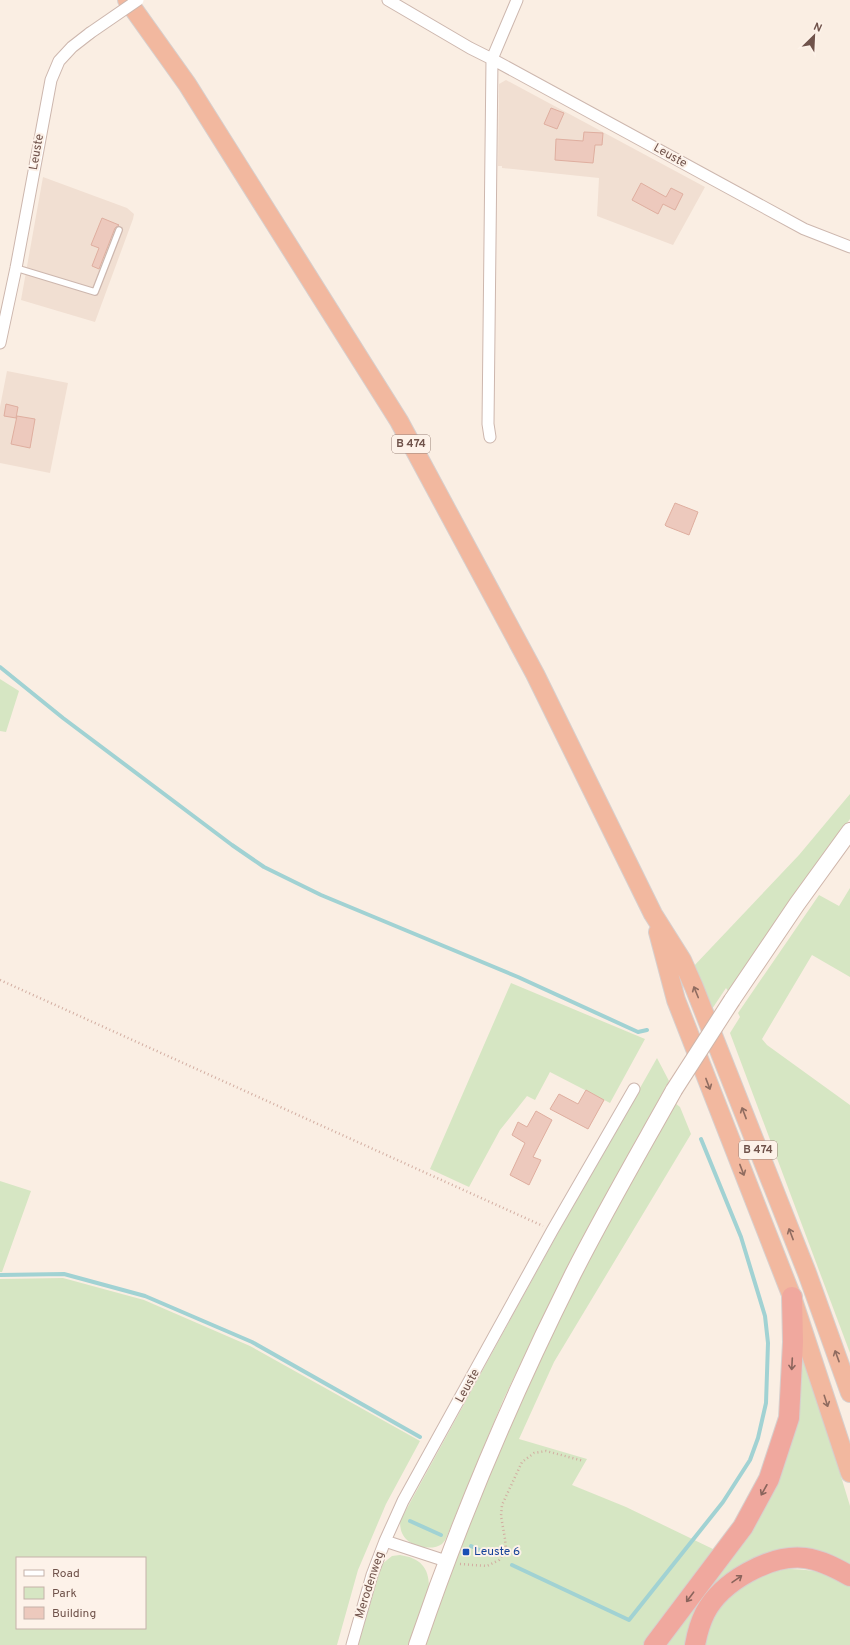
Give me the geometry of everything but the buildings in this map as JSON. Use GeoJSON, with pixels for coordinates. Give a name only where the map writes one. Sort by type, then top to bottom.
{"type":"FeatureCollection","features":[{"type":"Feature","properties":{"kind":"highway","name":"B 474"},"geometry":{"type":"LineString","coordinates":[[127,0],[188,84],[398,421],[535,674],[653,914],[682,960],[806,1272],[850,1392]]}},
{"type":"Feature","properties":{"kind":"highway","name":"B 474"},"geometry":{"type":"LineString","coordinates":[[653,914],[676,1000],[792,1297],[850,1473]]}},
{"type":"Feature","properties":{"kind":"highway"},"geometry":{"type":"LineString","coordinates":[[654,1645],[743,1527],[770,1479],[789,1418],[793,1342],[792,1297]]}},
{"type":"Feature","properties":{"kind":"highway"},"geometry":{"type":"LineString","coordinates":[[695,1645],[698,1632],[706,1612],[724,1589],[748,1572],[779,1560],[804,1558],[834,1566],[850,1576]]}},
{"type":"Feature","properties":{"kind":"main road"},"geometry":{"type":"LineString","coordinates":[[417,1645],[446,1561],[476,1487],[536,1351],[573,1274],[616,1193],[674,1090],[732,1000],[797,904],[850,832]]}},
{"type":"Feature","properties":{"kind":"street","name":"Leuste"},"geometry":{"type":"LineString","coordinates":[[0,343],[16,268],[51,80],[59,61],[72,47],[138,0]]}},
{"type":"Feature","properties":{"kind":"street","name":"Leuste"},"geometry":{"type":"LineString","coordinates":[[388,0],[470,48],[804,229],[850,247]]}},
{"type":"Feature","properties":{"kind":"street"},"geometry":{"type":"LineString","coordinates":[[490,437],[488,424],[492,59],[517,0]]}},
{"type":"Feature","properties":{"kind":"street","name":"Leuste"},"geometry":{"type":"LineString","coordinates":[[385,1541],[404,1501],[552,1231],[634,1089]]}},
{"type":"Feature","properties":{"kind":"street","name":"Merodenweg"},"geometry":{"type":"LineString","coordinates":[[352,1645],[372,1574],[385,1541],[446,1561]]}},
{"type":"Feature","properties":{"kind":"lane"},"geometry":{"type":"LineString","coordinates":[[16,268],[95,292],[119,230]]}},
{"type":"Feature","properties":{"kind":"path"},"geometry":{"type":"LineString","coordinates":[[0,980],[552,1231]]}},
{"type":"Feature","properties":{"kind":"path"},"geometry":{"type":"LineString","coordinates":[[472,1565],[487,1566],[499,1560],[506,1550],[501,1516],[502,1505],[522,1462],[534,1453],[546,1451],[584,1461]]}},
{"type":"Feature","properties":{"kind":"shaded area"},"geometry":{"type":"Polygon","coordinates":[[[506,80],[705,187],[673,245],[597,216],[599,178],[502,168],[502,166],[498,166],[499,84],[506,80]]]}},
{"type":"Feature","properties":{"kind":"shaded area"},"geometry":{"type":"Polygon","coordinates":[[[43,177],[127,208],[134,214],[95,322],[21,300],[43,177]]]}},
{"type":"Feature","properties":{"kind":"shaded area"},"geometry":{"type":"Polygon","coordinates":[[[7,371],[68,383],[50,473],[0,463],[0,407],[7,371]]]}},
{"type":"Feature","properties":{"kind":"green space"},"geometry":{"type":"Polygon","coordinates":[[[0,679],[19,691],[6,732],[0,731],[0,679]]]}},
{"type":"Feature","properties":{"kind":"green space"},"geometry":{"type":"Polygon","coordinates":[[[850,794],[850,819],[793,896],[728,991],[726,988],[710,1012],[692,968],[799,855],[850,794]]]}},
{"type":"Feature","properties":{"kind":"green space"},"geometry":{"type":"Polygon","coordinates":[[[850,888],[850,977],[812,955],[762,1039],[767,1045],[850,1105],[850,1353],[730,1033],[740,1017],[738,1013],[819,895],[839,906],[850,888]]]}},
{"type":"Feature","properties":{"kind":"green space"},"geometry":{"type":"Polygon","coordinates":[[[511,983],[645,1039],[610,1103],[550,1072],[535,1100],[527,1096],[500,1130],[469,1187],[430,1169],[511,983]]]}},
{"type":"Feature","properties":{"kind":"green space"},"geometry":{"type":"Polygon","coordinates":[[[657,1058],[669,1081],[576,1250],[504,1398],[446,1538],[442,1544],[428,1548],[409,1542],[403,1535],[400,1521],[559,1231],[657,1058]]]}},
{"type":"Feature","properties":{"kind":"green space"},"geometry":{"type":"Polygon","coordinates":[[[675,1103],[680,1107],[691,1134],[554,1362],[519,1439],[587,1459],[572,1485],[626,1507],[715,1550],[647,1645],[423,1645],[458,1549],[496,1454],[537,1361],[582,1269],[675,1103]]]}},
{"type":"Feature","properties":{"kind":"green space"},"geometry":{"type":"Polygon","coordinates":[[[0,1181],[31,1191],[2,1272],[0,1272],[0,1181]]]}},
{"type":"Feature","properties":{"kind":"green space"},"geometry":{"type":"Polygon","coordinates":[[[63,1278],[144,1300],[250,1346],[420,1441],[386,1504],[358,1570],[337,1645],[0,1645],[0,1279],[63,1278]]]}},
{"type":"Feature","properties":{"kind":"green space"},"geometry":{"type":"Polygon","coordinates":[[[804,1358],[850,1506],[850,1567],[764,1557],[687,1645],[664,1645],[751,1526],[799,1391],[804,1358]]]}},
{"type":"Feature","properties":{"kind":"green space"},"geometry":{"type":"Polygon","coordinates":[[[400,1555],[413,1558],[418,1561],[425,1569],[429,1580],[429,1587],[408,1645],[358,1645],[382,1564],[392,1556],[400,1555]]]}},
{"type":"Feature","properties":{"kind":"green space"},"geometry":{"type":"Polygon","coordinates":[[[786,1569],[820,1572],[843,1582],[850,1587],[850,1645],[704,1645],[707,1632],[716,1612],[732,1593],[765,1574],[786,1569]]]}},
{"type":"Feature","properties":{"kind":"waterway"},"geometry":{"type":"LineString","coordinates":[[0,667],[63,718],[232,845],[264,867],[321,895],[518,977],[638,1032],[647,1030]]}},
{"type":"Feature","properties":{"kind":"waterway"},"geometry":{"type":"LineString","coordinates":[[512,1565],[629,1620],[723,1502],[750,1460],[758,1438],[766,1403],[768,1343],[765,1316],[741,1237],[701,1139]]}},
{"type":"Feature","properties":{"kind":"waterway"},"geometry":{"type":"LineString","coordinates":[[0,1275],[64,1274],[145,1296],[252,1342],[420,1437]]}},
{"type":"Feature","properties":{"kind":"waterway"},"geometry":{"type":"LineString","coordinates":[[410,1521],[441,1535]]}},
{"type":"Feature","properties":{"kind":"waterway"},"geometry":{"type":"LineString","coordinates":[[471,1546],[490,1555]]}},
{"type":"Feature","properties":{"kind":"place","name":"Leuste 6"},"geometry":{"type":"Point","coordinates":[466,1552]}}]}
